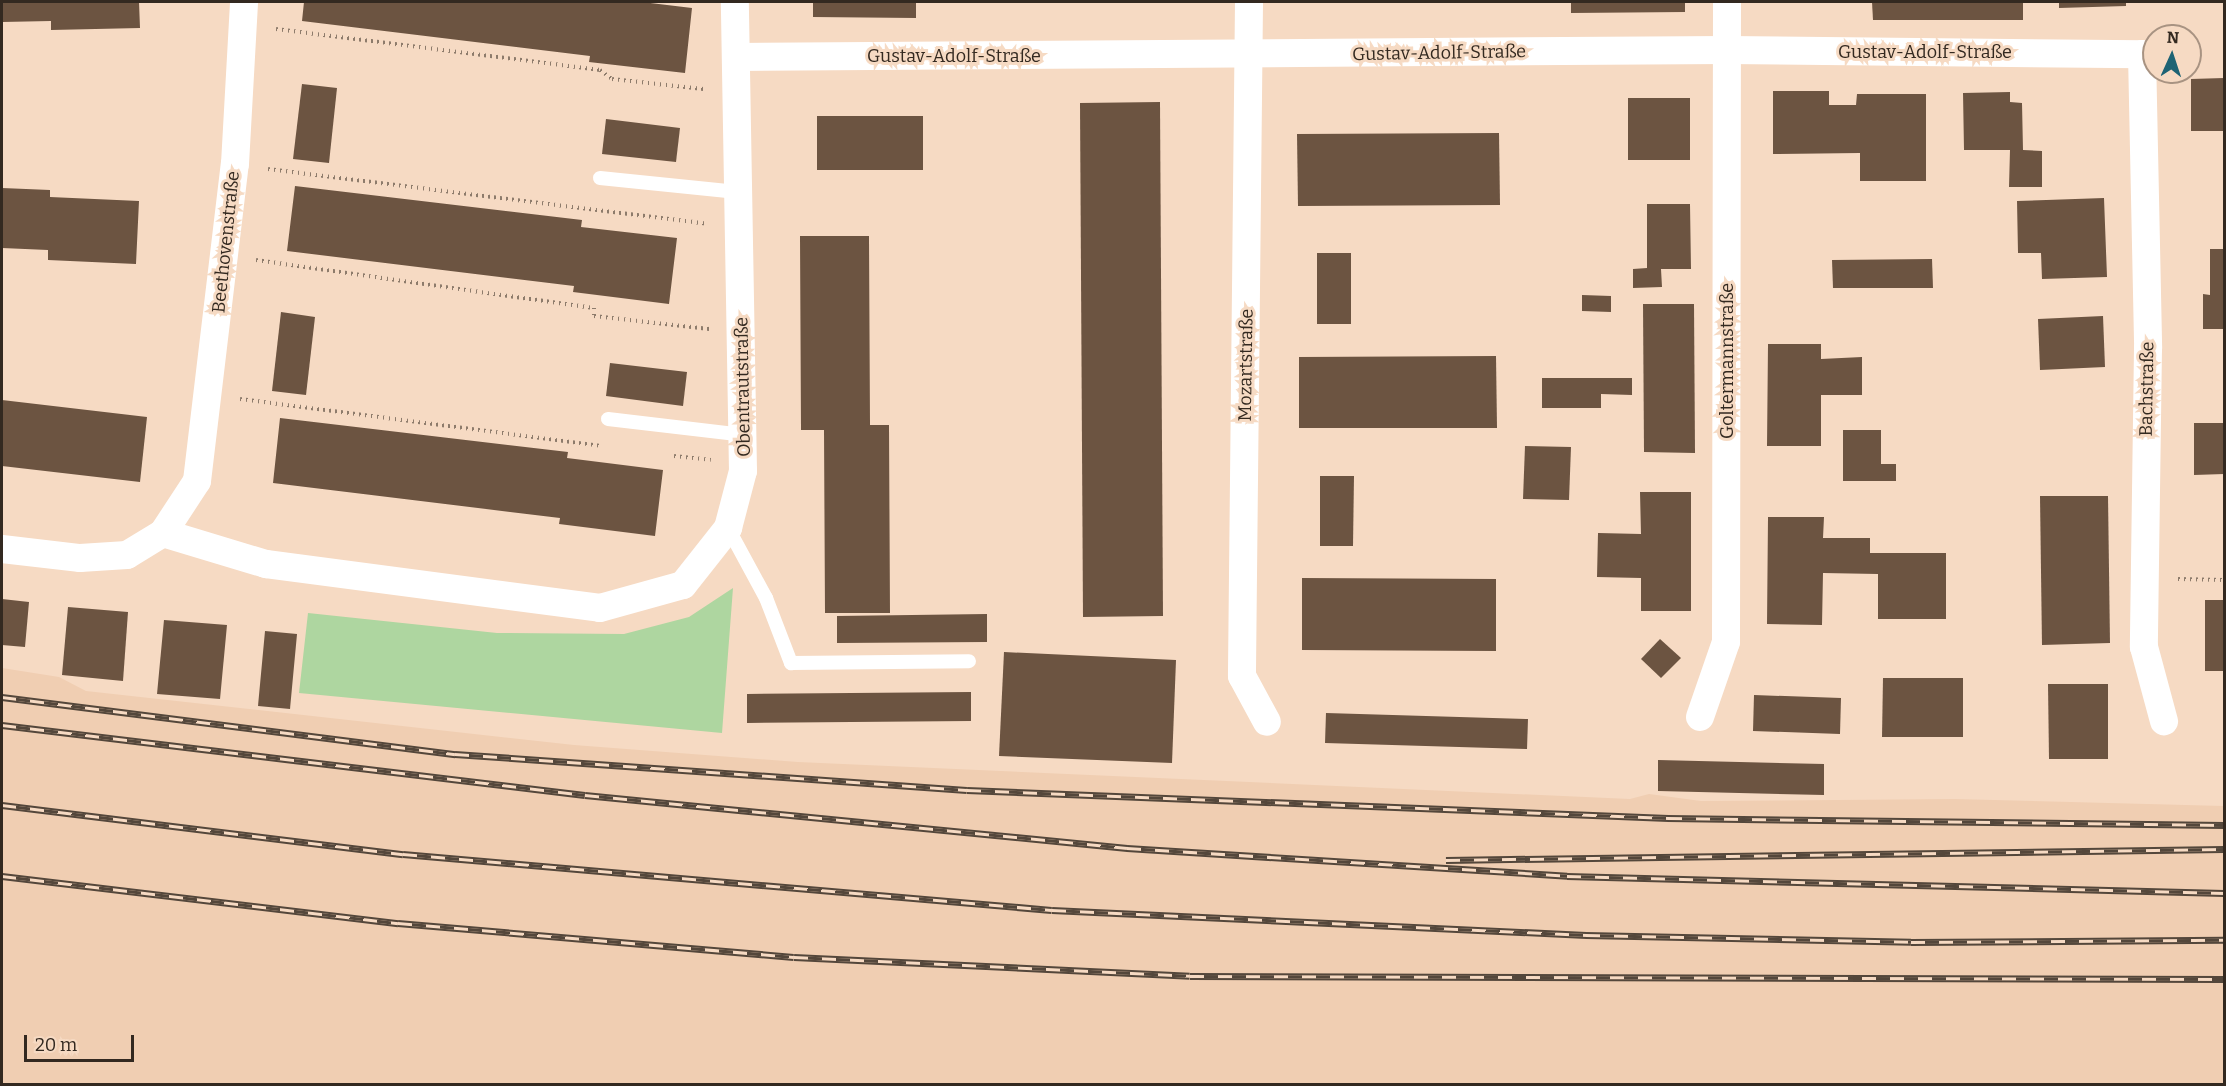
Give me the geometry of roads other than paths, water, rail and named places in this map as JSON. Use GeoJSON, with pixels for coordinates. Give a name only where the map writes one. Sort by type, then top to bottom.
{"type":"FeatureCollection","features":[{"type":"Feature","properties":{"kind":"street","name":"Obentrautstraße"},"geometry":{"type":"LineString","coordinates":[[163,533],[266,564],[600,608],[683,585],[728,528],[743,465],[745,435],[737,192],[735,2]]}},
{"type":"Feature","properties":{"kind":"street","name":"Mozartstraße"},"geometry":{"type":"LineString","coordinates":[[1249,2],[1251,55],[1242,676],[1267,722]]}},
{"type":"Feature","properties":{"kind":"street","name":"Goltermannstraße"},"geometry":{"type":"LineString","coordinates":[[1700,717],[1726,642],[1727,2]]}},
{"type":"Feature","properties":{"kind":"street","name":"Beethovenstraße"},"geometry":{"type":"LineString","coordinates":[[163,533],[197,481],[235,164],[243,13]]}},
{"type":"Feature","properties":{"kind":"street","name":"Gustav-Adolf-Straße"},"geometry":{"type":"LineString","coordinates":[[737,57],[1727,50],[2142,54]]}},
{"type":"Feature","properties":{"kind":"street","name":"Bachstraße"},"geometry":{"type":"LineString","coordinates":[[2143,84],[2148,348],[2144,648],[2164,721]]}},
{"type":"Feature","properties":{"kind":"street"},"geometry":{"type":"LineString","coordinates":[[2,549],[80,558],[127,555],[163,533]]}},
{"type":"Feature","properties":{"kind":"lane"},"geometry":{"type":"LineString","coordinates":[[600,178],[737,192]]}},
{"type":"Feature","properties":{"kind":"lane"},"geometry":{"type":"LineString","coordinates":[[608,419],[745,435]]}},
{"type":"Feature","properties":{"kind":"lane"},"geometry":{"type":"LineString","coordinates":[[728,528],[766,598],[791,663],[969,661]]}},
{"type":"Feature","properties":{"kind":"railway"},"geometry":{"type":"LineString","coordinates":[[2,697],[455,754],[967,790],[1668,818],[2224,825]]}},
{"type":"Feature","properties":{"kind":"railway"},"geometry":{"type":"LineString","coordinates":[[2,725],[585,795],[1127,848],[1567,876],[2224,893]]}},
{"type":"Feature","properties":{"kind":"railway"},"geometry":{"type":"LineString","coordinates":[[2,805],[403,854],[1052,910],[1586,935],[1911,942],[2224,940]]}},
{"type":"Feature","properties":{"kind":"railway"},"geometry":{"type":"LineString","coordinates":[[1446,860],[2224,849]]}},
{"type":"Feature","properties":{"kind":"railway"},"geometry":{"type":"LineString","coordinates":[[2,876],[398,923],[794,957],[1190,976],[2224,979]]}}]}
